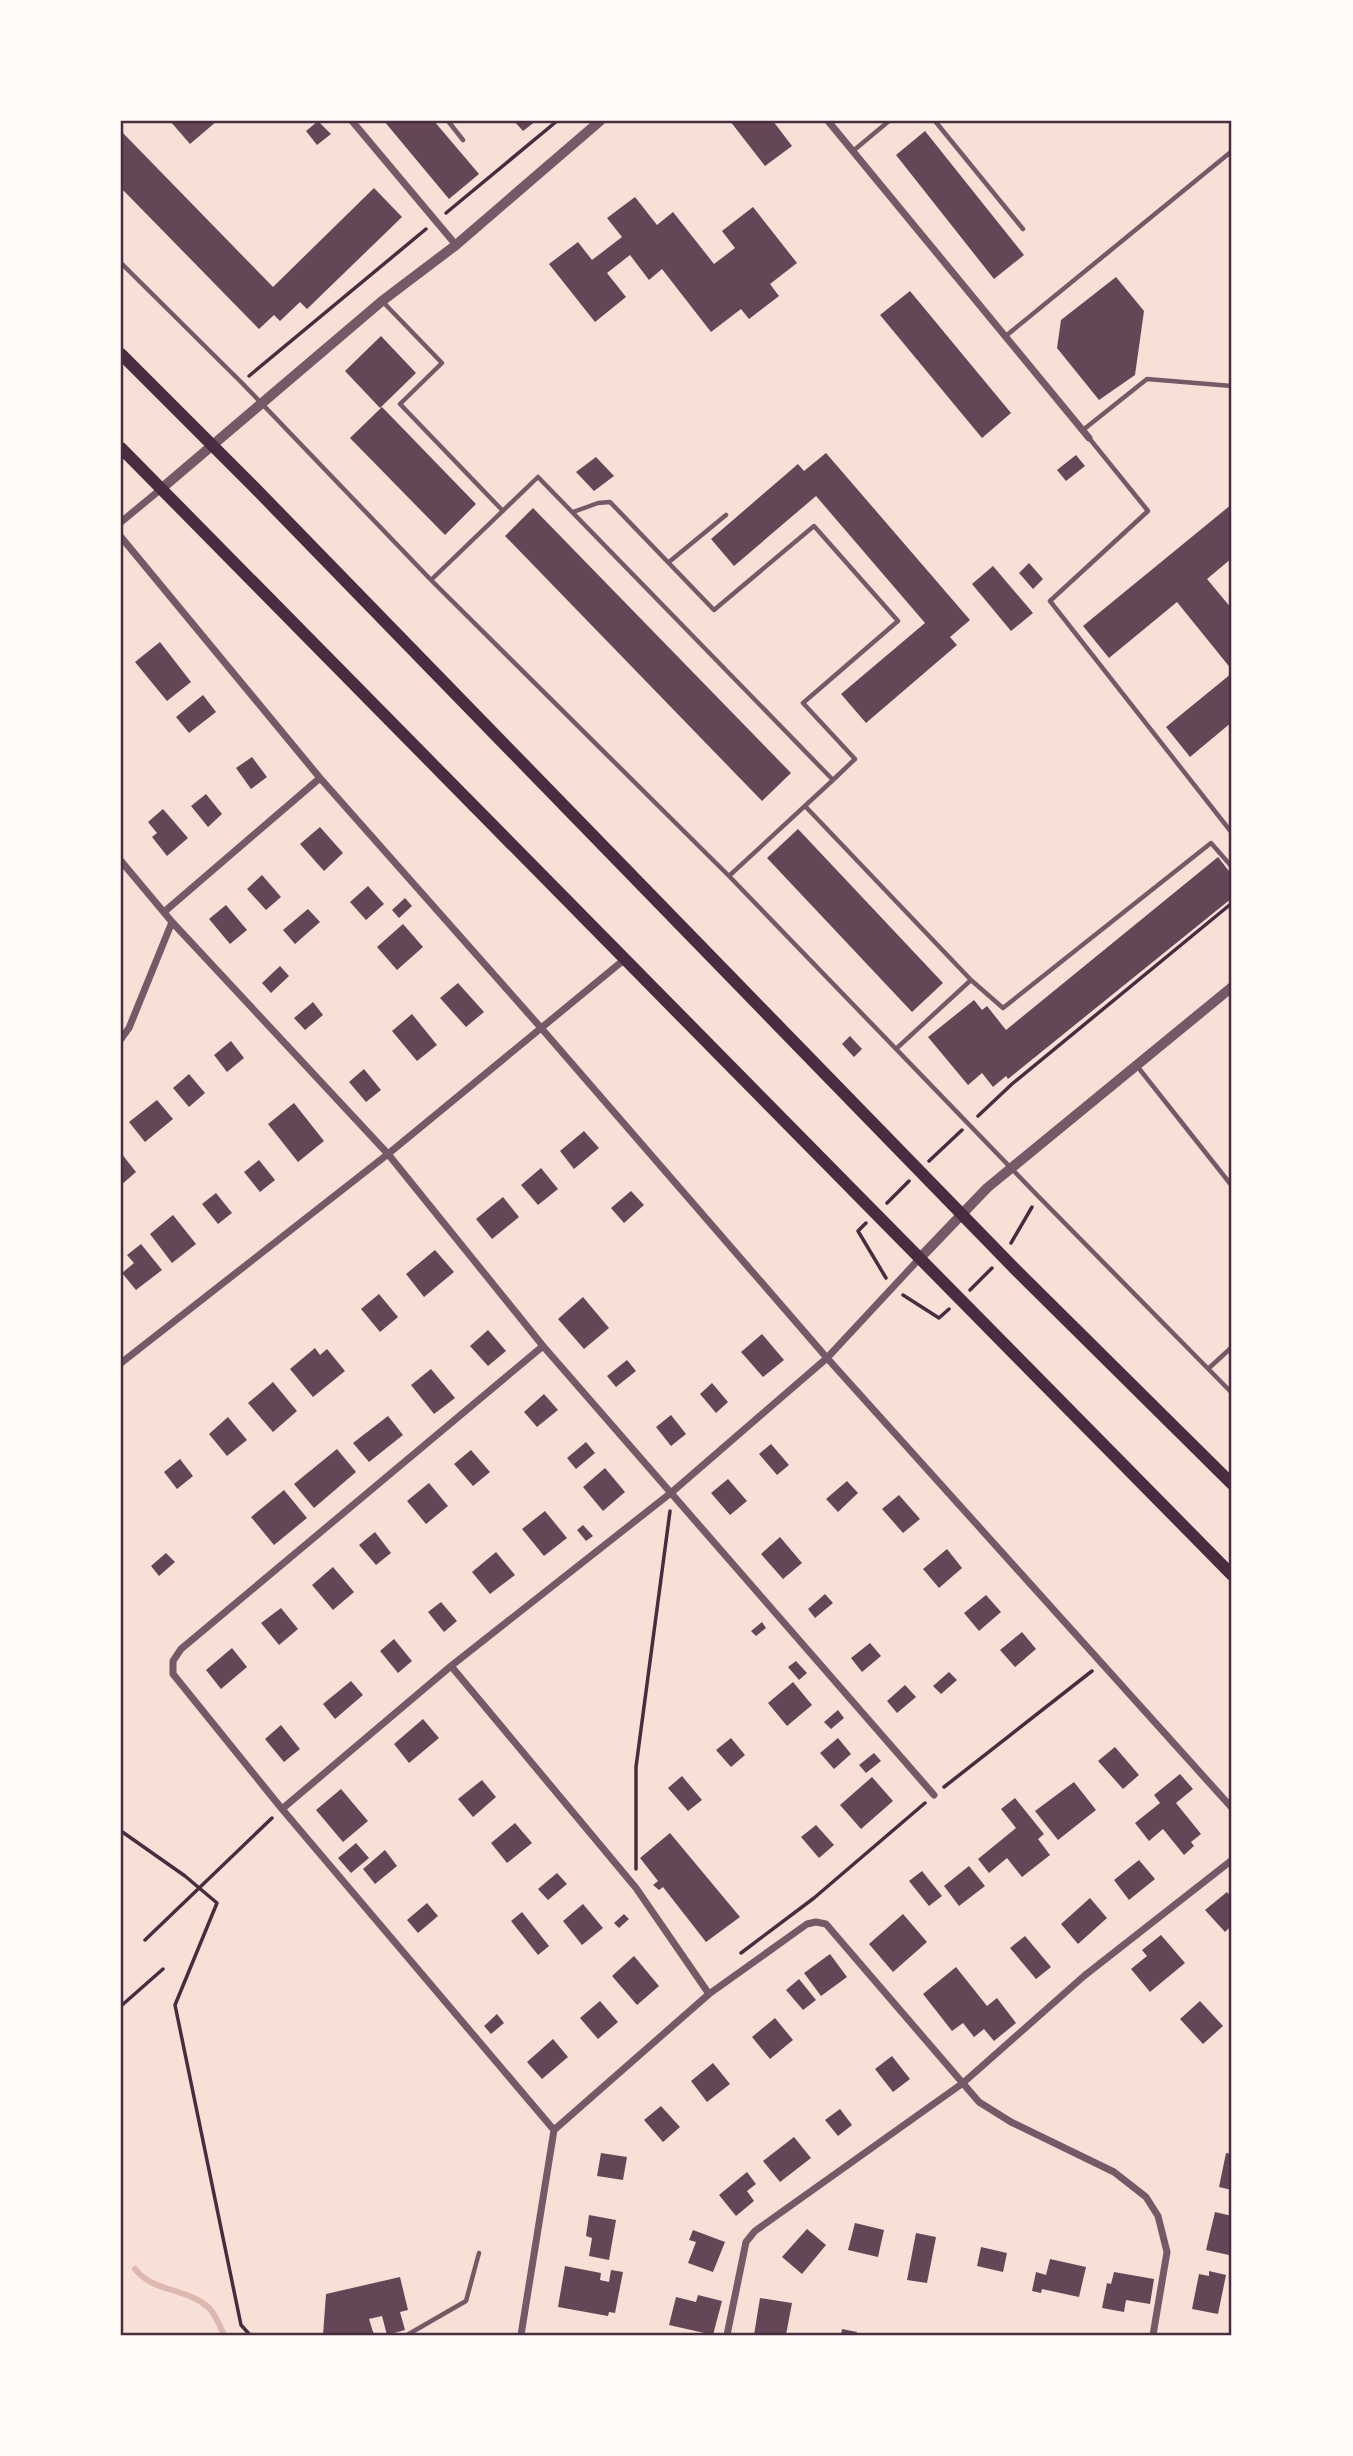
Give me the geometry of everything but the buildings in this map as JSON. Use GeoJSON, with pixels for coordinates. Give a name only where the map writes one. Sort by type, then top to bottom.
{"type":"FeatureCollection","features":[{"type":"Feature","properties":{"kind":"main road"},"geometry":{"type":"LineString","coordinates":[[121,354],[1014,1268],[1232,1484]]}},
{"type":"Feature","properties":{"kind":"main road"},"geometry":{"type":"LineString","coordinates":[[121,448],[1232,1575]]}},
{"type":"Feature","properties":{"kind":"street"},"geometry":{"type":"LineString","coordinates":[[352,121],[457,245]]}},
{"type":"Feature","properties":{"kind":"street"},"geometry":{"type":"LineString","coordinates":[[121,522],[213,447],[382,301],[457,245],[600,121]]}},
{"type":"Feature","properties":{"kind":"street"},"geometry":{"type":"LineString","coordinates":[[828,121],[1007,335],[1089,438]]}},
{"type":"Feature","properties":{"kind":"street"},"geometry":{"type":"LineString","coordinates":[[121,537],[320,778],[827,1358],[1232,1808]]}},
{"type":"Feature","properties":{"kind":"street"},"geometry":{"type":"LineString","coordinates":[[164,912],[320,778]]}},
{"type":"Feature","properties":{"kind":"street"},"geometry":{"type":"LineString","coordinates":[[121,861],[172,922],[388,1154],[543,1346],[934,1795]]}},
{"type":"Feature","properties":{"kind":"street"},"geometry":{"type":"LineString","coordinates":[[121,1039],[129,1028],[172,922]]}},
{"type":"Feature","properties":{"kind":"street"},"geometry":{"type":"LineString","coordinates":[[121,1363],[388,1154],[625,959]]}},
{"type":"Feature","properties":{"kind":"street"},"geometry":{"type":"LineString","coordinates":[[282,1809],[451,1666],[672,1492],[827,1358],[987,1188],[1232,987]]}},
{"type":"Feature","properties":{"kind":"street"},"geometry":{"type":"LineString","coordinates":[[543,1346],[181,1649],[173,1661],[173,1674],[282,1809],[554,2130]]}},
{"type":"Feature","properties":{"kind":"street"},"geometry":{"type":"LineString","coordinates":[[451,1666],[636,1888],[709,1994]]}},
{"type":"Feature","properties":{"kind":"street"},"geometry":{"type":"LineString","coordinates":[[727,2335],[746,2242],[755,2231],[963,2083],[1084,1976],[1232,1860]]}},
{"type":"Feature","properties":{"kind":"street"},"geometry":{"type":"LineString","coordinates":[[521,2335],[554,2130],[709,1994],[807,1924],[816,1922],[825,1924],[979,2102],[1114,2172],[1146,2197],[1158,2216],[1167,2252],[1153,2335]]}},
{"type":"Feature","properties":{"kind":"lane"},"geometry":{"type":"LineString","coordinates":[[448,121],[463,140]]}},
{"type":"Feature","properties":{"kind":"lane"},"geometry":{"type":"LineString","coordinates":[[853,151],[889,121]]}},
{"type":"Feature","properties":{"kind":"lane"},"geometry":{"type":"LineString","coordinates":[[936,121],[1023,229]]}},
{"type":"Feature","properties":{"kind":"lane"},"geometry":{"type":"LineString","coordinates":[[1007,335],[1232,151]]}},
{"type":"Feature","properties":{"kind":"lane"},"geometry":{"type":"LineString","coordinates":[[121,263],[262,403],[431,580],[729,876],[1232,1393]]}},
{"type":"Feature","properties":{"kind":"lane"},"geometry":{"type":"LineString","coordinates":[[382,301],[442,363],[400,404],[503,511]]}},
{"type":"Feature","properties":{"kind":"lane"},"geometry":{"type":"LineString","coordinates":[[1083,430],[1147,379],[1232,386]]}},
{"type":"Feature","properties":{"kind":"lane"},"geometry":{"type":"LineString","coordinates":[[1089,438],[1148,511],[1050,601],[1232,833]]}},
{"type":"Feature","properties":{"kind":"lane"},"geometry":{"type":"LineString","coordinates":[[431,580],[538,477],[833,780]]}},
{"type":"Feature","properties":{"kind":"lane"},"geometry":{"type":"LineString","coordinates":[[573,512],[598,503],[610,502],[714,610],[814,526],[898,621],[803,703],[855,759],[729,876]]}},
{"type":"Feature","properties":{"kind":"lane"},"geometry":{"type":"LineString","coordinates":[[669,562],[726,515]]}},
{"type":"Feature","properties":{"kind":"lane"},"geometry":{"type":"LineString","coordinates":[[805,806],[971,980],[1003,1008],[1211,843],[1232,867]]}},
{"type":"Feature","properties":{"kind":"lane"},"geometry":{"type":"LineString","coordinates":[[897,1049],[971,980]]}},
{"type":"Feature","properties":{"kind":"lane"},"geometry":{"type":"LineString","coordinates":[[1136,1066],[1232,1186]]}},
{"type":"Feature","properties":{"kind":"lane"},"geometry":{"type":"LineString","coordinates":[[1209,1368],[1232,1348]]}},
{"type":"Feature","properties":{"kind":"lane"},"geometry":{"type":"LineString","coordinates":[[407,2335],[466,2301],[479,2253]]}},
{"type":"Feature","properties":{"kind":"path"},"geometry":{"type":"LineString","coordinates":[[242,383],[557,121]]}},
{"type":"Feature","properties":{"kind":"path"},"geometry":{"type":"LineString","coordinates":[[858,1231],[1012,1084],[1232,903]]}},
{"type":"Feature","properties":{"kind":"path"},"geometry":{"type":"LineString","coordinates":[[636,1888],[636,1767],[672,1492]]}},
{"type":"Feature","properties":{"kind":"path"},"geometry":{"type":"LineString","coordinates":[[731,1960],[814,1898],[934,1795],[1103,1662]]}},
{"type":"Feature","properties":{"kind":"path"},"geometry":{"type":"LineString","coordinates":[[145,1940],[282,1809]]}},
{"type":"Feature","properties":{"kind":"path"},"geometry":{"type":"LineString","coordinates":[[121,1831],[216,1903],[175,2005],[242,2325],[250,2335]]}},
{"type":"Feature","properties":{"kind":"path"},"geometry":{"type":"LineString","coordinates":[[121,2006],[163,1969]]}},
{"type":"Feature","properties":{"kind":"waterway"},"geometry":{"type":"LineString","coordinates":[[135,2269],[151,2282],[190,2296],[208,2307],[224,2335]]}}]}
